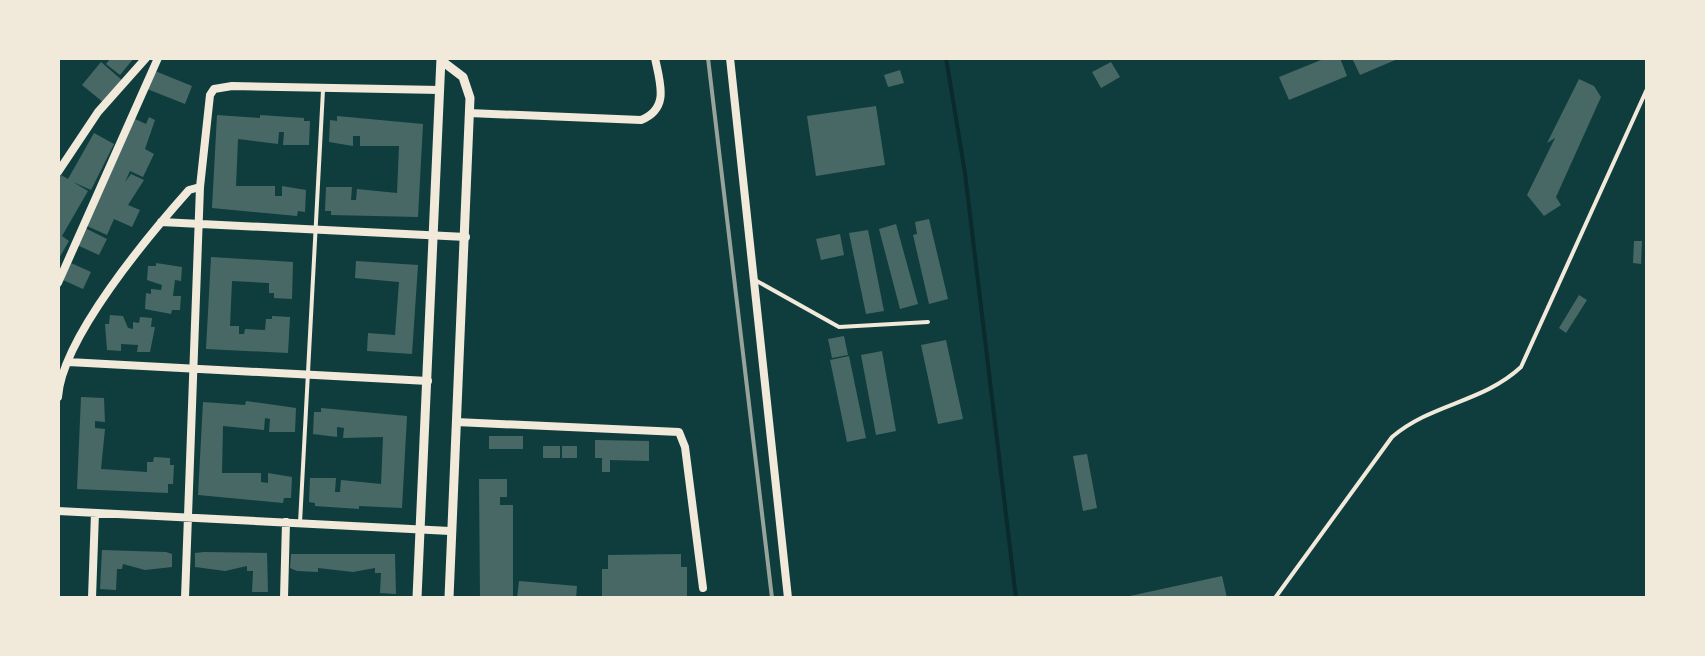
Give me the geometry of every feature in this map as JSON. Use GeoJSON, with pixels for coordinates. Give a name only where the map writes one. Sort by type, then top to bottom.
{"type":"FeatureCollection","features":[{"type":"Feature","properties":{"kind":"street"},"geometry":{"type":"LineString","coordinates":[[58,172],[98,112],[146,58]]}},
{"type":"Feature","properties":{"kind":"street"},"geometry":{"type":"LineString","coordinates":[[58,283],[158,58]]}},
{"type":"Feature","properties":{"kind":"street"},"geometry":{"type":"LineString","coordinates":[[469,113],[641,120],[650,116],[661,100],[655,58]]}},
{"type":"Feature","properties":{"kind":"street"},"geometry":{"type":"LineString","coordinates":[[730,58],[788,598]]}},
{"type":"Feature","properties":{"kind":"street"},"geometry":{"type":"LineString","coordinates":[[441,60],[467,83],[469,113],[449,598]]}},
{"type":"Feature","properties":{"kind":"street"},"geometry":{"type":"LineString","coordinates":[[417,598],[441,60]]}},
{"type":"Feature","properties":{"kind":"street"},"geometry":{"type":"LineString","coordinates":[[185,598],[200,187],[205,116],[214,89],[440,90]]}},
{"type":"Feature","properties":{"kind":"street"},"geometry":{"type":"LineString","coordinates":[[58,397],[68,362],[124,268],[189,190],[200,187]]}},
{"type":"Feature","properties":{"kind":"street"},"geometry":{"type":"LineString","coordinates":[[161,222],[466,237]]}},
{"type":"Feature","properties":{"kind":"street"},"geometry":{"type":"LineString","coordinates":[[68,362],[428,381]]}},
{"type":"Feature","properties":{"kind":"street"},"geometry":{"type":"LineString","coordinates":[[456,422],[679,432],[685,447],[703,588]]}},
{"type":"Feature","properties":{"kind":"street"},"geometry":{"type":"LineString","coordinates":[[58,511],[450,531]]}},
{"type":"Feature","properties":{"kind":"street"},"geometry":{"type":"LineString","coordinates":[[92,598],[95,513]]}},
{"type":"Feature","properties":{"kind":"street"},"geometry":{"type":"LineString","coordinates":[[284,598],[286,522]]}},
{"type":"Feature","properties":{"kind":"lane"},"geometry":{"type":"LineString","coordinates":[[300,523],[324,88]]}},
{"type":"Feature","properties":{"kind":"lane"},"geometry":{"type":"LineString","coordinates":[[1275,598],[1392,437],[1414,418],[1502,385],[1521,367],[1647,89]]}},
{"type":"Feature","properties":{"kind":"lane"},"geometry":{"type":"LineString","coordinates":[[755,280],[839,327],[928,322]]}},
{"type":"Feature","properties":{"kind":"building"},"geometry":{"type":"Polygon","coordinates":[[[111,58],[134,58],[120,75],[106,64],[111,58]]]}},
{"type":"Feature","properties":{"kind":"building"},"geometry":{"type":"Polygon","coordinates":[[[1326,58],[1340,58],[1347,76],[1289,100],[1279,77],[1326,58]]]}},
{"type":"Feature","properties":{"kind":"building"},"geometry":{"type":"Polygon","coordinates":[[[1352,58],[1400,58],[1360,75],[1352,58]]]}},
{"type":"Feature","properties":{"kind":"building"},"geometry":{"type":"Polygon","coordinates":[[[101,62],[123,81],[104,103],[82,85],[101,62]]]}},
{"type":"Feature","properties":{"kind":"building"},"geometry":{"type":"Polygon","coordinates":[[[1111,62],[1120,77],[1101,88],[1092,72],[1111,62]]]}},
{"type":"Feature","properties":{"kind":"building"},"geometry":{"type":"Polygon","coordinates":[[[900,70],[904,83],[888,87],[884,75],[900,70]]]}},
{"type":"Feature","properties":{"kind":"building"},"geometry":{"type":"Polygon","coordinates":[[[155,71],[192,86],[185,104],[147,89],[155,71]]]}},
{"type":"Feature","properties":{"kind":"building"},"geometry":{"type":"Polygon","coordinates":[[[1579,79],[1594,86],[1601,97],[1556,197],[1561,205],[1544,216],[1527,195],[1555,138],[1547,143],[1579,79]]]}},
{"type":"Feature","properties":{"kind":"building"},"geometry":{"type":"Polygon","coordinates":[[[876,106],[885,165],[816,176],[807,116],[876,106]]]}},
{"type":"Feature","properties":{"kind":"building"},"geometry":{"type":"Polygon","coordinates":[[[217,115],[260,118],[260,115],[310,121],[309,145],[283,145],[284,132],[279,132],[278,144],[238,139],[236,186],[275,186],[275,196],[282,196],[282,186],[306,190],[305,212],[298,211],[297,216],[212,208],[217,115]]]}},
{"type":"Feature","properties":{"kind":"building"},"geometry":{"type":"Polygon","coordinates":[[[337,116],[423,124],[418,217],[331,215],[331,211],[325,211],[326,187],[352,187],[351,200],[356,200],[357,189],[397,193],[399,146],[360,146],[360,136],[353,136],[353,146],[329,142],[330,120],[337,121],[337,116]]]}},
{"type":"Feature","properties":{"kind":"building"},"geometry":{"type":"Polygon","coordinates":[[[149,117],[155,120],[145,149],[154,154],[143,177],[130,171],[125,182],[131,174],[144,180],[128,205],[140,210],[132,227],[114,219],[107,235],[87,226],[135,119],[146,124],[149,117]]]}},
{"type":"Feature","properties":{"kind":"building"},"geometry":{"type":"Polygon","coordinates":[[[94,133],[114,144],[91,190],[73,182],[88,191],[62,236],[69,241],[58,260],[58,180],[61,175],[68,179],[94,133]]]}},
{"type":"Feature","properties":{"kind":"building"},"geometry":{"type":"Polygon","coordinates":[[[929,219],[948,299],[929,304],[913,235],[917,234],[915,222],[929,219]]]}},
{"type":"Feature","properties":{"kind":"building"},"geometry":{"type":"Polygon","coordinates":[[[896,224],[918,304],[900,309],[879,229],[896,224]]]}},
{"type":"Feature","properties":{"kind":"building"},"geometry":{"type":"Polygon","coordinates":[[[85,228],[107,239],[99,255],[77,245],[85,228]]]}},
{"type":"Feature","properties":{"kind":"building"},"geometry":{"type":"Polygon","coordinates":[[[868,230],[884,311],[866,314],[849,233],[868,230]]]}},
{"type":"Feature","properties":{"kind":"building"},"geometry":{"type":"Polygon","coordinates":[[[840,234],[844,255],[821,260],[816,239],[840,234]]]}},
{"type":"Feature","properties":{"kind":"building"},"geometry":{"type":"Polygon","coordinates":[[[1634,241],[1642,241],[1641,264],[1633,263],[1634,241]]]}},
{"type":"Feature","properties":{"kind":"building"},"geometry":{"type":"Polygon","coordinates":[[[211,257],[293,262],[292,299],[274,298],[274,293],[269,293],[269,283],[232,281],[230,326],[239,326],[239,334],[244,334],[245,329],[265,330],[266,319],[272,319],[272,316],[290,317],[288,353],[206,349],[211,257]]]}},
{"type":"Feature","properties":{"kind":"building"},"geometry":{"type":"Polygon","coordinates":[[[356,261],[418,265],[412,354],[367,351],[368,333],[395,335],[399,282],[355,278],[356,261]]]}},
{"type":"Feature","properties":{"kind":"building"},"geometry":{"type":"Polygon","coordinates":[[[71,263],[91,272],[83,289],[63,280],[71,263]]]}},
{"type":"Feature","properties":{"kind":"building"},"geometry":{"type":"Polygon","coordinates":[[[156,263],[182,267],[181,281],[175,280],[173,296],[181,296],[180,310],[172,310],[171,314],[145,309],[146,293],[151,294],[151,289],[161,290],[162,285],[147,280],[148,266],[156,266],[156,263]]]}},
{"type":"Feature","properties":{"kind":"building"},"geometry":{"type":"Polygon","coordinates":[[[1579,295],[1587,300],[1566,333],[1559,328],[1579,295]]]}},
{"type":"Feature","properties":{"kind":"building"},"geometry":{"type":"Polygon","coordinates":[[[110,315],[123,316],[128,328],[133,329],[133,322],[139,323],[140,317],[152,318],[151,327],[155,327],[150,352],[137,352],[138,345],[121,344],[121,351],[107,350],[105,324],[109,324],[110,315]]]}},
{"type":"Feature","properties":{"kind":"building"},"geometry":{"type":"Polygon","coordinates":[[[844,336],[848,355],[832,358],[828,339],[844,336]]]}},
{"type":"Feature","properties":{"kind":"building"},"geometry":{"type":"Polygon","coordinates":[[[946,340],[963,419],[938,424],[921,345],[946,340]]]}},
{"type":"Feature","properties":{"kind":"building"},"geometry":{"type":"Polygon","coordinates":[[[882,351],[896,431],[876,435],[861,355],[882,351]]]}},
{"type":"Feature","properties":{"kind":"building"},"geometry":{"type":"Polygon","coordinates":[[[849,356],[866,438],[847,442],[830,360],[849,356]]]}},
{"type":"Feature","properties":{"kind":"building"},"geometry":{"type":"Polygon","coordinates":[[[81,397],[104,398],[105,422],[95,421],[95,428],[105,429],[101,469],[147,472],[147,462],[153,462],[154,457],[170,458],[170,465],[174,465],[173,484],[168,484],[168,493],[77,489],[81,397]]]}},
{"type":"Feature","properties":{"kind":"building"},"geometry":{"type":"Polygon","coordinates":[[[246,401],[296,408],[295,432],[269,432],[270,419],[265,418],[264,430],[223,426],[222,473],[261,473],[261,482],[268,483],[268,473],[292,477],[291,498],[284,498],[283,503],[198,495],[203,402],[245,405],[246,401]]]}},
{"type":"Feature","properties":{"kind":"building"},"geometry":{"type":"Polygon","coordinates":[[[321,408],[407,416],[402,508],[359,506],[359,509],[315,506],[315,503],[309,502],[310,478],[336,478],[335,492],[340,492],[341,480],[381,484],[383,437],[343,438],[344,428],[337,427],[337,437],[313,434],[314,412],[321,412],[321,408]]]}},
{"type":"Feature","properties":{"kind":"building"},"geometry":{"type":"Polygon","coordinates":[[[489,436],[523,436],[523,449],[489,449],[489,436]]]}},
{"type":"Feature","properties":{"kind":"building"},"geometry":{"type":"Polygon","coordinates":[[[595,440],[649,441],[649,461],[610,460],[610,472],[602,472],[602,458],[595,458],[595,440]]]}},
{"type":"Feature","properties":{"kind":"building"},"geometry":{"type":"Polygon","coordinates":[[[543,446],[560,446],[560,458],[543,458],[543,446]]]}},
{"type":"Feature","properties":{"kind":"building"},"geometry":{"type":"Polygon","coordinates":[[[562,446],[577,446],[577,458],[562,458],[562,446]]]}},
{"type":"Feature","properties":{"kind":"building"},"geometry":{"type":"Polygon","coordinates":[[[1087,454],[1097,508],[1083,511],[1073,456],[1087,454]]]}},
{"type":"Feature","properties":{"kind":"building"},"geometry":{"type":"Polygon","coordinates":[[[479,479],[507,479],[507,497],[500,497],[500,505],[513,505],[513,598],[480,598],[479,479]]]}},
{"type":"Feature","properties":{"kind":"building"},"geometry":{"type":"Polygon","coordinates":[[[102,550],[166,552],[172,554],[172,567],[145,570],[123,564],[122,569],[117,569],[116,590],[100,589],[102,550]]]}},
{"type":"Feature","properties":{"kind":"building"},"geometry":{"type":"Polygon","coordinates":[[[195,553],[267,553],[268,592],[252,592],[253,571],[247,571],[247,566],[225,571],[195,567],[195,553]]]}},
{"type":"Feature","properties":{"kind":"building"},"geometry":{"type":"Polygon","coordinates":[[[291,554],[395,554],[396,594],[380,593],[381,573],[375,573],[375,568],[353,572],[318,568],[318,572],[297,571],[290,568],[291,554]]]}},
{"type":"Feature","properties":{"kind":"building"},"geometry":{"type":"Polygon","coordinates":[[[681,554],[681,567],[687,567],[687,598],[602,598],[602,569],[608,569],[608,555],[681,554]]]}},
{"type":"Feature","properties":{"kind":"building"},"geometry":{"type":"Polygon","coordinates":[[[1222,576],[1227,598],[1125,598],[1125,597],[1222,576]]]}},
{"type":"Feature","properties":{"kind":"building"},"geometry":{"type":"Polygon","coordinates":[[[519,581],[577,586],[576,598],[517,598],[519,581]]]}},
{"type":"Feature","properties":{"kind":"waterway"},"geometry":{"type":"LineString","coordinates":[[946,58],[965,173],[1016,598]]}},
{"type":"Feature","properties":{"kind":"railway"},"geometry":{"type":"LineString","coordinates":[[708,58],[772,598]]}}]}
